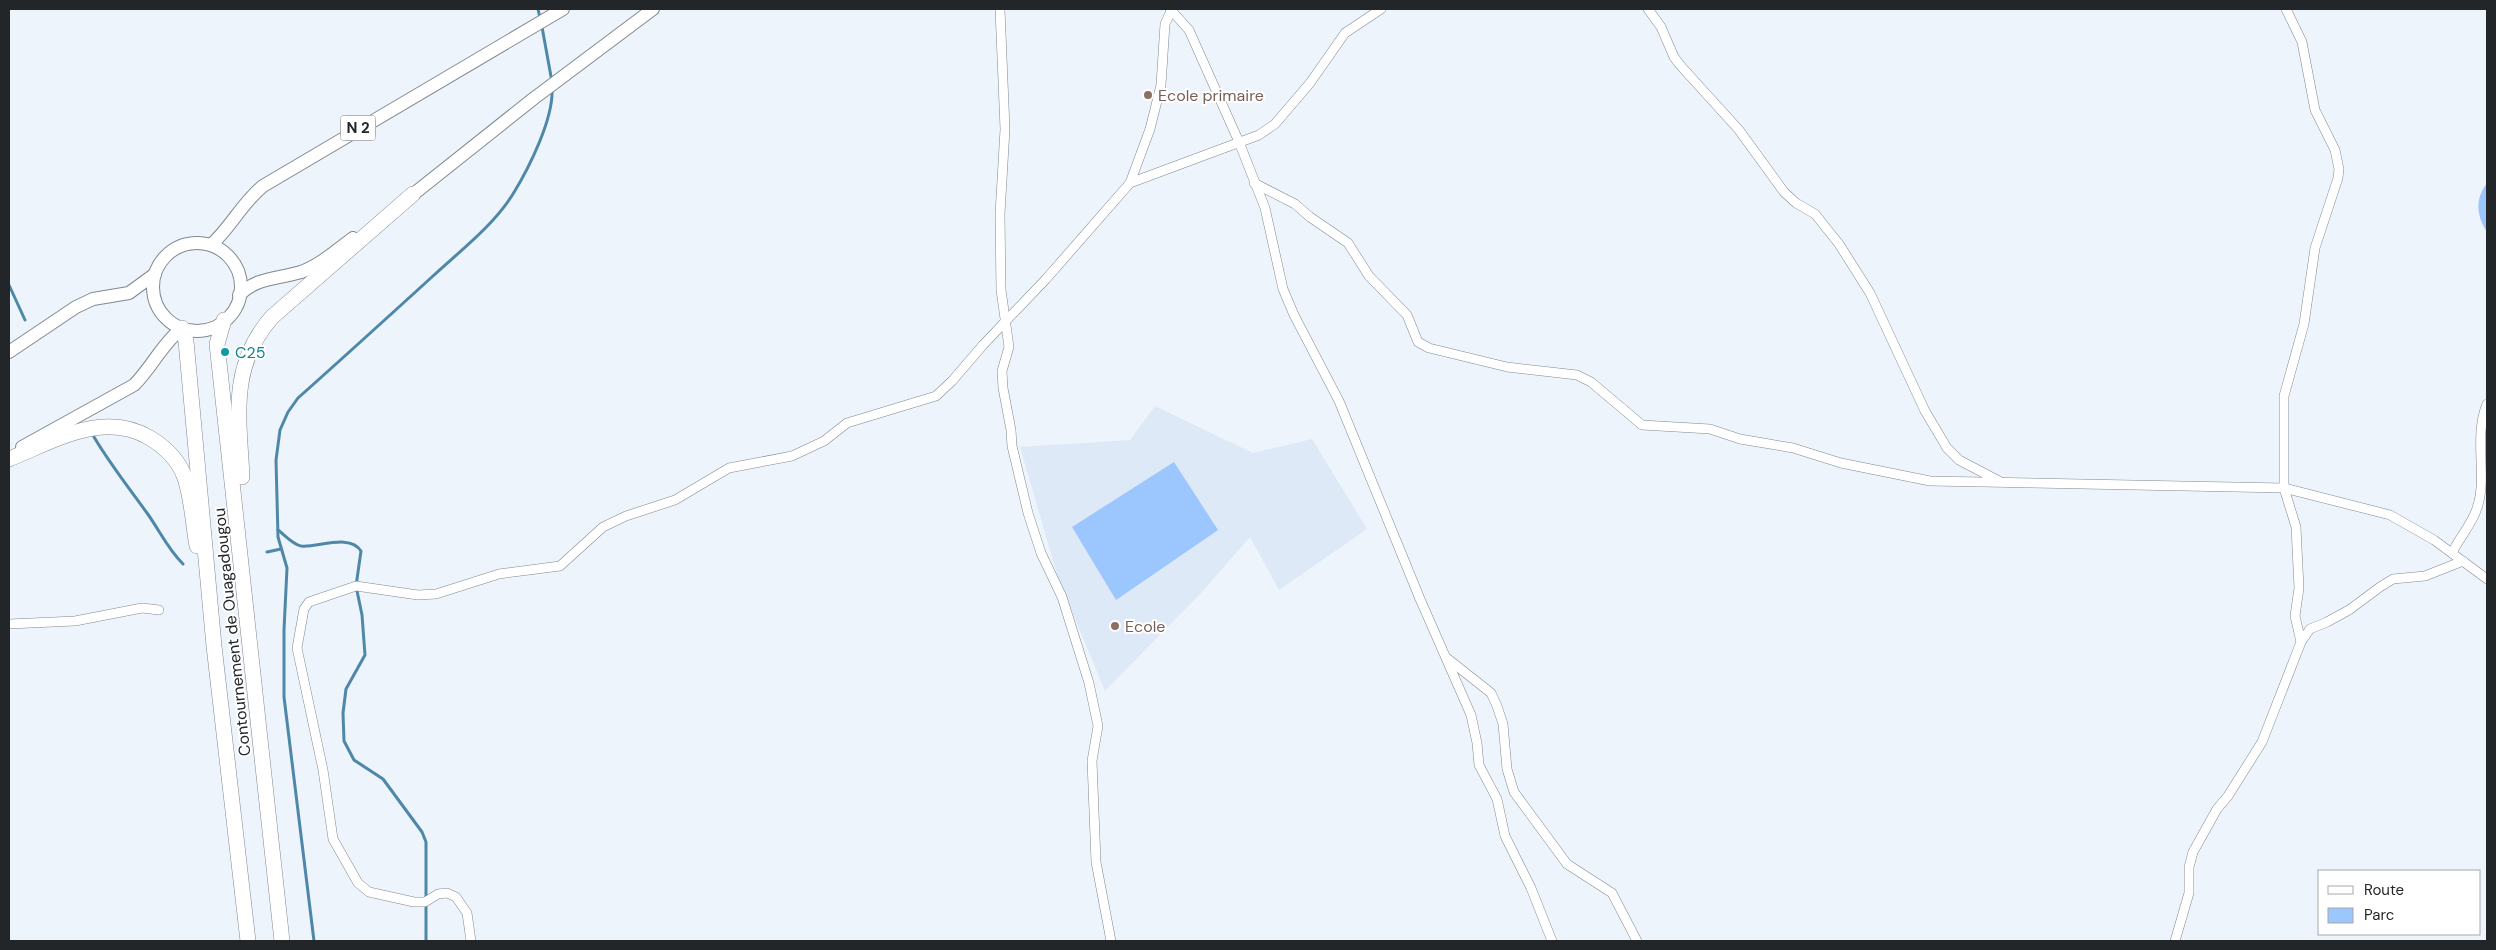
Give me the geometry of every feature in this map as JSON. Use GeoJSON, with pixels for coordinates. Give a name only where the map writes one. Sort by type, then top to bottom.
{"type":"FeatureCollection","features":[{"type":"Feature","properties":{"kind":"highway"},"geometry":{"type":"LineString","coordinates":[[251,643],[238,415],[238,391],[242,371],[260,332],[272,317],[413,194]]}},
{"type":"Feature","properties":{"kind":"highway","name":"Contournement de Ouagadougou"},"geometry":{"type":"LineString","coordinates":[[224,320],[217,344],[282,941]]}},
{"type":"Feature","properties":{"kind":"highway"},"geometry":{"type":"LineString","coordinates":[[182,328],[186,341],[200,470],[214,646],[248,941]]}},
{"type":"Feature","properties":{"kind":"highway"},"geometry":{"type":"LineString","coordinates":[[9,460],[78,430],[102,426],[122,427],[142,433],[158,442],[172,456],[184,478],[214,646]]}},
{"type":"Feature","properties":{"kind":"main road","name":"N 2"},"geometry":{"type":"LineString","coordinates":[[211,245],[221,236],[241,207],[263,186],[563,9]]}},
{"type":"Feature","properties":{"kind":"main road"},"geometry":{"type":"LineString","coordinates":[[240,294],[249,286],[262,280],[301,272],[319,263],[413,194],[533,99],[653,9]]}},
{"type":"Feature","properties":{"kind":"main road"},"geometry":{"type":"LineString","coordinates":[[224,320],[206,330],[191,330],[182,328],[164,317],[156,304],[153,289],[155,274],[161,261],[171,251],[184,245],[198,243],[211,245],[224,252],[233,262],[239,274],[240,294]]}},
{"type":"Feature","properties":{"kind":"main road"},"geometry":{"type":"LineString","coordinates":[[9,352],[76,307],[93,299],[129,293],[155,274]]}},
{"type":"Feature","properties":{"kind":"main road","name":"Contournement de Ouagadougou"},"geometry":{"type":"LineString","coordinates":[[224,320],[231,314],[240,294]]}},
{"type":"Feature","properties":{"kind":"main road"},"geometry":{"type":"LineString","coordinates":[[9,454],[134,385],[146,372],[163,346],[182,328]]}},
{"type":"Feature","properties":{"kind":"street"},"geometry":{"type":"LineString","coordinates":[[1000,9],[1005,129],[1000,214],[1001,290],[1009,347],[1002,371],[1003,388],[1012,446],[1028,513],[1041,553],[1062,598],[1089,683],[1098,726],[1092,761],[1096,854],[1111,941]]}},
{"type":"Feature","properties":{"kind":"street"},"geometry":{"type":"LineString","coordinates":[[471,941],[467,912],[456,897],[447,893],[438,894],[425,902],[414,902],[369,892],[358,884],[333,839],[323,770],[297,648],[304,609],[309,602],[356,586],[418,595],[436,594],[499,574],[560,566],[603,527],[626,516],[644,512],[674,500],[729,468],[792,456],[824,441],[847,423],[936,396],[1005,324],[1096,224],[1130,183],[1150,129],[1161,85],[1165,24],[1171,9],[1189,30],[1239,142],[1265,208],[1283,289],[1294,315],[1339,401],[1420,600],[1471,715],[1478,742],[1479,765],[1497,799],[1505,836],[1531,888],[1552,941]]}},
{"type":"Feature","properties":{"kind":"street"},"geometry":{"type":"LineString","coordinates":[[1130,183],[1258,135],[1275,124],[1310,83],[1345,33],[1381,9]]}},
{"type":"Feature","properties":{"kind":"street"},"geometry":{"type":"LineString","coordinates":[[1648,9],[1661,27],[1674,57],[1680,65],[1739,130],[1784,192],[1796,203],[1815,214],[1839,244],[1870,293],[1925,411],[1947,448],[1959,460],[2000,482]]}},
{"type":"Feature","properties":{"kind":"street"},"geometry":{"type":"LineString","coordinates":[[2286,9],[2302,42],[2316,110],[2335,150],[2339,169],[2338,178],[2315,248],[2304,324],[2284,396],[2284,488],[2296,527],[2299,588],[2295,616],[2301,642]]}},
{"type":"Feature","properties":{"kind":"street"},"geometry":{"type":"LineString","coordinates":[[1254,183],[1295,204],[1310,217],[1348,243],[1369,276],[1407,314],[1418,342],[1429,348],[1507,367],[1577,375],[1591,382],[1642,425],[1710,430],[1740,439],[1793,448],[1841,464],[1930,480],[2143,487],[2284,488],[2390,516],[2453,554],[2487,579]]}},
{"type":"Feature","properties":{"kind":"street"},"geometry":{"type":"LineString","coordinates":[[2453,554],[2477,509],[2480,497],[2480,432],[2487,404]]}},
{"type":"Feature","properties":{"kind":"street"},"geometry":{"type":"LineString","coordinates":[[2175,941],[2189,893],[2189,867],[2193,852],[2216,809],[2228,796],[2262,742],[2301,642],[2310,628],[2327,622],[2350,610],[2393,580],[2425,576],[2463,561]]}},
{"type":"Feature","properties":{"kind":"street"},"geometry":{"type":"LineString","coordinates":[[9,624],[75,621],[142,608],[159,610]]}},
{"type":"Feature","properties":{"kind":"street"},"geometry":{"type":"LineString","coordinates":[[1446,658],[1491,693],[1503,724],[1507,769],[1514,792],[1567,864],[1612,893],[1637,941]]}},
{"type":"Feature","properties":{"kind":"shaded area"},"geometry":{"type":"Polygon","coordinates":[[[1155,406],[1253,453],[1312,439],[1367,529],[1279,590],[1250,537],[1201,593],[1105,691],[1058,578],[1020,447],[1130,440],[1155,406]]]}},
{"type":"Feature","properties":{"kind":"green space"},"geometry":{"type":"Polygon","coordinates":[[[2487,183],[2487,232],[2483,226],[2478,207],[2480,195],[2487,183]]]}},
{"type":"Feature","properties":{"kind":"green space"},"geometry":{"type":"Polygon","coordinates":[[[1174,462],[1218,530],[1116,600],[1072,527],[1174,462]]]}},
{"type":"Feature","properties":{"kind":"waterway"},"geometry":{"type":"LineString","coordinates":[[538,9],[540,18]]}},
{"type":"Feature","properties":{"kind":"waterway"},"geometry":{"type":"LineString","coordinates":[[542,27],[552,82]]}},
{"type":"Feature","properties":{"kind":"waterway"},"geometry":{"type":"LineString","coordinates":[[314,941],[284,697],[284,630],[287,568],[278,537],[276,460],[280,430],[288,412],[298,398],[476,237],[505,206],[533,157],[545,128],[552,100],[552,88]]}},
{"type":"Feature","properties":{"kind":"waterway"},"geometry":{"type":"LineString","coordinates":[[9,285],[25,320]]}},
{"type":"Feature","properties":{"kind":"waterway"},"geometry":{"type":"LineString","coordinates":[[94,437],[168,546],[183,564]]}},
{"type":"Feature","properties":{"kind":"waterway"},"geometry":{"type":"LineString","coordinates":[[278,530],[301,546],[341,542],[356,546],[361,551],[356,586],[362,615],[365,655],[346,689],[343,713],[344,741],[354,760],[383,779],[422,832],[426,842],[426,941]]}},
{"type":"Feature","properties":{"kind":"waterway"},"geometry":{"type":"LineString","coordinates":[[267,552],[281,549]]}},
{"type":"Feature","properties":{"kind":"place","name":"Ecole primaire"},"geometry":{"type":"Point","coordinates":[1148,95]}},
{"type":"Feature","properties":{"kind":"place","name":"C25"},"geometry":{"type":"Point","coordinates":[225,352]}},
{"type":"Feature","properties":{"kind":"place","name":"Ecole"},"geometry":{"type":"Point","coordinates":[1115,626]}}]}
